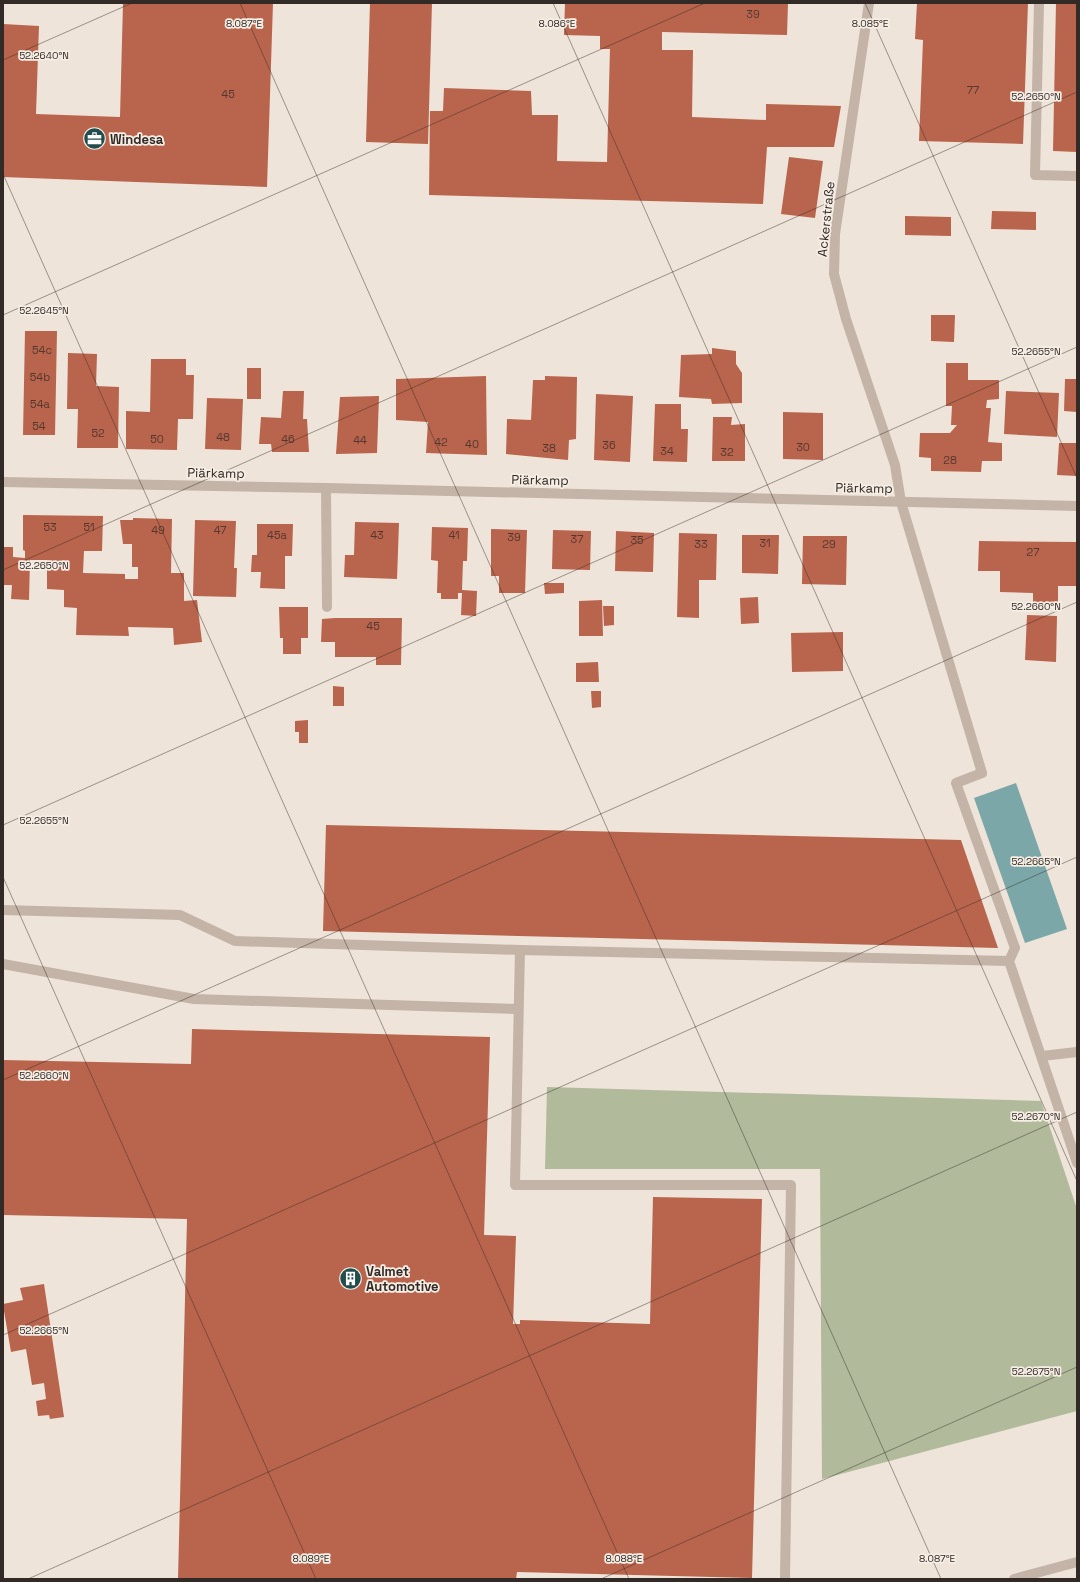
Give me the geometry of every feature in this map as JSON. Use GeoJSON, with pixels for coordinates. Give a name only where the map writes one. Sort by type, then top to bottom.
{"type":"FeatureCollection","features":[{"type":"Feature","properties":{"kind":"street","name":"Ackerstraße"},"geometry":{"type":"LineString","coordinates":[[869,3],[835,234],[834,274],[846,319],[895,466],[901,502],[982,773],[956,783],[1015,948],[1009,961]]}},
{"type":"Feature","properties":{"kind":"street"},"geometry":{"type":"LineString","coordinates":[[1038,3],[1035,174],[1077,176]]}},
{"type":"Feature","properties":{"kind":"street","name":"Piärkamp"},"geometry":{"type":"LineString","coordinates":[[3,482],[326,488],[1077,506]]}},
{"type":"Feature","properties":{"kind":"street"},"geometry":{"type":"LineString","coordinates":[[326,488],[327,607]]}},
{"type":"Feature","properties":{"kind":"street"},"geometry":{"type":"LineString","coordinates":[[3,910],[180,915],[235,941],[520,950],[1009,961],[1077,1163]]}},
{"type":"Feature","properties":{"kind":"street"},"geometry":{"type":"LineString","coordinates":[[520,950],[515,1185],[791,1185],[785,1579]]}},
{"type":"Feature","properties":{"kind":"street"},"geometry":{"type":"LineString","coordinates":[[3,964],[194,999],[518,1009]]}},
{"type":"Feature","properties":{"kind":"street"},"geometry":{"type":"LineString","coordinates":[[1042,1056],[1077,1052]]}},
{"type":"Feature","properties":{"kind":"street"},"geometry":{"type":"LineString","coordinates":[[1014,1579],[1077,1562]]}},
{"type":"Feature","properties":{"kind":"green space"},"geometry":{"type":"Polygon","coordinates":[[[547,1087],[1041,1101],[1077,1209],[1077,1411],[822,1479],[820,1169],[545,1169],[547,1087]]]}},
{"type":"Feature","properties":{"kind":"water"},"geometry":{"type":"Polygon","coordinates":[[[1016,783],[1067,929],[1025,943],[974,798],[1016,783]]]}},
{"type":"Feature","properties":{"kind":"building"},"geometry":{"type":"Polygon","coordinates":[[[123,3],[273,3],[267,187],[3,177],[3,24],[39,26],[36,114],[120,117],[123,3]]]}},
{"type":"Feature","properties":{"kind":"building"},"geometry":{"type":"Polygon","coordinates":[[[370,3],[432,3],[428,144],[366,142],[370,3]]]}},
{"type":"Feature","properties":{"kind":"building"},"geometry":{"type":"Polygon","coordinates":[[[565,3],[788,3],[787,35],[662,32],[662,50],[693,50],[692,117],[766,120],[766,104],[841,106],[834,147],[767,147],[763,204],[429,195],[430,111],[443,111],[444,88],[531,91],[532,115],[558,115],[557,161],[607,162],[610,49],[600,49],[600,36],[564,35],[565,3]]]}},
{"type":"Feature","properties":{"kind":"building"},"geometry":{"type":"Polygon","coordinates":[[[917,3],[1028,3],[1023,144],[919,141],[923,40],[915,39],[917,3]]]}},
{"type":"Feature","properties":{"kind":"building"},"geometry":{"type":"Polygon","coordinates":[[[1056,3],[1077,3],[1077,152],[1053,151],[1056,3]]]}},
{"type":"Feature","properties":{"kind":"building"},"geometry":{"type":"Polygon","coordinates":[[[789,157],[823,161],[815,218],[781,214],[789,157]]]}},
{"type":"Feature","properties":{"kind":"building"},"geometry":{"type":"Polygon","coordinates":[[[992,211],[1036,212],[1036,230],[991,229],[992,211]]]}},
{"type":"Feature","properties":{"kind":"building"},"geometry":{"type":"Polygon","coordinates":[[[905,216],[951,217],[951,236],[905,235],[905,216]]]}},
{"type":"Feature","properties":{"kind":"building"},"geometry":{"type":"Polygon","coordinates":[[[931,315],[955,315],[954,342],[931,341],[931,315]]]}},
{"type":"Feature","properties":{"kind":"building"},"geometry":{"type":"Polygon","coordinates":[[[25,331],[57,331],[55,435],[23,435],[25,331]]]}},
{"type":"Feature","properties":{"kind":"building"},"geometry":{"type":"Polygon","coordinates":[[[712,348],[736,351],[736,364],[742,373],[742,403],[712,404],[711,399],[679,397],[681,355],[712,354],[712,348]]]}},
{"type":"Feature","properties":{"kind":"building"},"geometry":{"type":"Polygon","coordinates":[[[68,353],[97,354],[96,386],[119,387],[118,448],[77,448],[78,409],[67,409],[68,353]]]}},
{"type":"Feature","properties":{"kind":"building"},"geometry":{"type":"Polygon","coordinates":[[[151,359],[186,359],[186,375],[194,375],[193,419],[178,419],[177,450],[126,449],[126,411],[150,412],[151,359]]]}},
{"type":"Feature","properties":{"kind":"building"},"geometry":{"type":"Polygon","coordinates":[[[946,363],[968,363],[968,380],[999,380],[999,399],[987,400],[986,408],[991,408],[988,442],[1002,443],[1002,461],[982,461],[981,472],[931,471],[931,458],[919,457],[920,433],[950,433],[957,425],[951,425],[952,406],[946,406],[946,363]]]}},
{"type":"Feature","properties":{"kind":"building"},"geometry":{"type":"Polygon","coordinates":[[[247,368],[261,368],[261,399],[247,399],[247,368]]]}},
{"type":"Feature","properties":{"kind":"building"},"geometry":{"type":"Polygon","coordinates":[[[486,376],[487,455],[426,453],[428,422],[396,420],[396,379],[486,376]]]}},
{"type":"Feature","properties":{"kind":"building"},"geometry":{"type":"Polygon","coordinates":[[[545,376],[577,377],[576,439],[569,440],[568,460],[506,454],[507,419],[531,420],[533,380],[545,380],[545,376]]]}},
{"type":"Feature","properties":{"kind":"building"},"geometry":{"type":"Polygon","coordinates":[[[1065,379],[1077,379],[1077,412],[1064,411],[1065,379]]]}},
{"type":"Feature","properties":{"kind":"building"},"geometry":{"type":"Polygon","coordinates":[[[283,391],[304,391],[303,419],[307,419],[309,452],[272,452],[271,444],[259,444],[261,417],[281,418],[283,391]]]}},
{"type":"Feature","properties":{"kind":"building"},"geometry":{"type":"Polygon","coordinates":[[[1006,391],[1059,393],[1057,437],[1004,434],[1006,391]]]}},
{"type":"Feature","properties":{"kind":"building"},"geometry":{"type":"Polygon","coordinates":[[[596,394],[633,396],[630,462],[594,460],[596,394]]]}},
{"type":"Feature","properties":{"kind":"building"},"geometry":{"type":"Polygon","coordinates":[[[379,396],[377,453],[336,454],[340,397],[379,396]]]}},
{"type":"Feature","properties":{"kind":"building"},"geometry":{"type":"Polygon","coordinates":[[[207,398],[243,399],[241,450],[205,449],[207,398]]]}},
{"type":"Feature","properties":{"kind":"building"},"geometry":{"type":"Polygon","coordinates":[[[655,404],[681,404],[681,429],[688,429],[687,462],[653,461],[655,404]]]}},
{"type":"Feature","properties":{"kind":"building"},"geometry":{"type":"Polygon","coordinates":[[[783,412],[823,413],[823,460],[783,459],[783,412]]]}},
{"type":"Feature","properties":{"kind":"building"},"geometry":{"type":"Polygon","coordinates":[[[713,417],[732,417],[731,425],[745,424],[745,461],[712,461],[713,417]]]}},
{"type":"Feature","properties":{"kind":"building"},"geometry":{"type":"Polygon","coordinates":[[[1059,443],[1077,443],[1077,476],[1057,475],[1059,443]]]}},
{"type":"Feature","properties":{"kind":"building"},"geometry":{"type":"Polygon","coordinates":[[[23,515],[103,516],[102,551],[84,551],[83,573],[125,574],[125,579],[138,579],[138,567],[132,567],[132,544],[123,544],[120,520],[133,520],[133,518],[172,519],[171,573],[184,573],[184,601],[197,600],[202,642],[174,645],[173,628],[128,627],[129,636],[76,635],[77,608],[64,607],[64,590],[47,589],[47,560],[30,560],[29,600],[11,599],[12,585],[3,585],[3,547],[13,547],[13,557],[25,558],[25,551],[23,550],[23,515]]]}},
{"type":"Feature","properties":{"kind":"building"},"geometry":{"type":"Polygon","coordinates":[[[195,520],[236,521],[234,568],[237,568],[236,597],[193,596],[195,520]]]}},
{"type":"Feature","properties":{"kind":"building"},"geometry":{"type":"Polygon","coordinates":[[[355,522],[399,523],[397,579],[344,577],[345,555],[354,555],[355,522]]]}},
{"type":"Feature","properties":{"kind":"building"},"geometry":{"type":"Polygon","coordinates":[[[257,524],[293,524],[292,556],[285,556],[285,589],[260,588],[261,572],[251,572],[252,555],[257,555],[257,524]]]}},
{"type":"Feature","properties":{"kind":"building"},"geometry":{"type":"Polygon","coordinates":[[[432,527],[468,528],[467,561],[463,561],[462,590],[477,591],[476,616],[461,615],[462,593],[458,593],[458,599],[441,599],[441,593],[437,593],[438,561],[431,560],[432,527]]]}},
{"type":"Feature","properties":{"kind":"building"},"geometry":{"type":"Polygon","coordinates":[[[491,529],[527,530],[525,593],[499,593],[499,576],[491,576],[491,529]]]}},
{"type":"Feature","properties":{"kind":"building"},"geometry":{"type":"Polygon","coordinates":[[[553,530],[591,531],[590,570],[552,569],[553,530]]]}},
{"type":"Feature","properties":{"kind":"building"},"geometry":{"type":"Polygon","coordinates":[[[616,531],[654,533],[653,572],[615,571],[616,531]]]}},
{"type":"Feature","properties":{"kind":"building"},"geometry":{"type":"Polygon","coordinates":[[[679,533],[717,534],[716,580],[699,580],[699,618],[677,617],[679,533]]]}},
{"type":"Feature","properties":{"kind":"building"},"geometry":{"type":"Polygon","coordinates":[[[742,535],[779,535],[778,574],[742,573],[742,535]]]}},
{"type":"Feature","properties":{"kind":"building"},"geometry":{"type":"Polygon","coordinates":[[[803,536],[847,536],[846,585],[802,584],[803,536]]]}},
{"type":"Feature","properties":{"kind":"building"},"geometry":{"type":"Polygon","coordinates":[[[979,541],[1077,542],[1077,586],[1058,586],[1058,604],[1033,604],[1033,593],[1000,592],[1000,571],[978,571],[979,541]]]}},
{"type":"Feature","properties":{"kind":"building"},"geometry":{"type":"Polygon","coordinates":[[[544,583],[564,583],[564,593],[545,594],[544,583]]]}},
{"type":"Feature","properties":{"kind":"building"},"geometry":{"type":"Polygon","coordinates":[[[758,597],[759,623],[741,624],[740,598],[758,597]]]}},
{"type":"Feature","properties":{"kind":"building"},"geometry":{"type":"Polygon","coordinates":[[[602,600],[603,636],[579,636],[579,601],[602,600]]]}},
{"type":"Feature","properties":{"kind":"building"},"geometry":{"type":"Polygon","coordinates":[[[603,606],[614,606],[614,625],[604,626],[603,606]]]}},
{"type":"Feature","properties":{"kind":"building"},"geometry":{"type":"Polygon","coordinates":[[[279,607],[308,607],[308,638],[301,638],[301,654],[283,654],[283,638],[280,638],[279,607]]]}},
{"type":"Feature","properties":{"kind":"building"},"geometry":{"type":"Polygon","coordinates":[[[1027,615],[1057,616],[1056,662],[1025,660],[1027,615]]]}},
{"type":"Feature","properties":{"kind":"building"},"geometry":{"type":"Polygon","coordinates":[[[402,618],[401,665],[376,665],[376,657],[335,657],[335,642],[321,642],[322,619],[402,618]]]}},
{"type":"Feature","properties":{"kind":"building"},"geometry":{"type":"Polygon","coordinates":[[[843,632],[843,671],[792,672],[791,633],[843,632]]]}},
{"type":"Feature","properties":{"kind":"building"},"geometry":{"type":"Polygon","coordinates":[[[598,662],[599,682],[576,682],[576,663],[598,662]]]}},
{"type":"Feature","properties":{"kind":"building"},"geometry":{"type":"Polygon","coordinates":[[[333,686],[344,687],[344,706],[333,706],[333,686]]]}},
{"type":"Feature","properties":{"kind":"building"},"geometry":{"type":"Polygon","coordinates":[[[591,691],[601,691],[601,707],[592,708],[591,691]]]}},
{"type":"Feature","properties":{"kind":"building"},"geometry":{"type":"Polygon","coordinates":[[[308,720],[308,743],[299,743],[299,732],[295,732],[295,721],[308,720]]]}},
{"type":"Feature","properties":{"kind":"building"},"geometry":{"type":"Polygon","coordinates":[[[326,825],[961,840],[998,948],[323,931],[326,825]]]}},
{"type":"Feature","properties":{"kind":"building","name":"Valmet Automotive"},"geometry":{"type":"Polygon","coordinates":[[[192,1029],[490,1037],[484,1235],[516,1236],[513,1324],[520,1324],[520,1320],[650,1324],[653,1197],[762,1199],[752,1578],[517,1572],[516,1579],[178,1579],[187,1219],[3,1215],[3,1060],[191,1064],[192,1029]]]}},
{"type":"Feature","properties":{"kind":"building"},"geometry":{"type":"Polygon","coordinates":[[[44,1284],[64,1417],[50,1419],[49,1415],[38,1416],[36,1401],[46,1399],[44,1383],[32,1385],[26,1349],[11,1352],[3,1305],[23,1300],[20,1288],[44,1284]]]}},
{"type":"Feature","properties":{"kind":"place","name":"Windesa"},"geometry":{"type":"Point","coordinates":[95,139]}},
{"type":"Feature","properties":{"kind":"place","name":"Valmet Automotive"},"geometry":{"type":"Point","coordinates":[350,1278]}}]}
